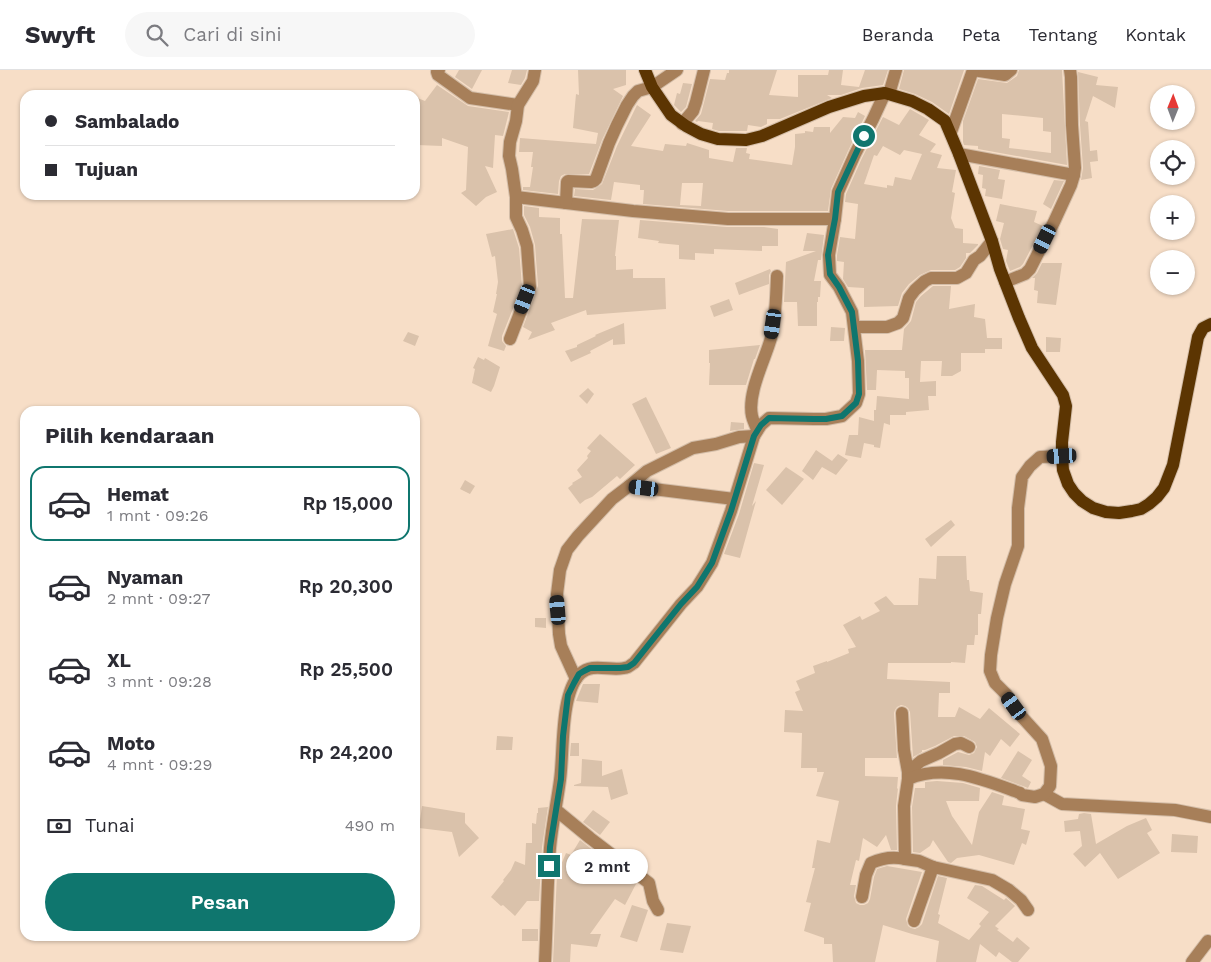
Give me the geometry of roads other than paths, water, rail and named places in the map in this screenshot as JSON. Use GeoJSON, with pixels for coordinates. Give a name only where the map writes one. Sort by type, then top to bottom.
{"type":"FeatureCollection","features":[{"type":"Feature","properties":{"kind":"main road"},"geometry":{"type":"LineString","coordinates":[[645,70],[652,87],[671,115],[682,124],[701,134],[718,139],[746,140],[762,136],[829,107],[864,96],[887,93],[912,101],[945,120],[992,241],[1000,269],[1019,318],[1032,348],[1063,395],[1066,406],[1062,456],[1068,484],[1082,501],[1093,508],[1106,512],[1132,512],[1149,504],[1164,488],[1173,465],[1198,337],[1203,328],[1211,324]]}},
{"type":"Feature","properties":{"kind":"street"},"geometry":{"type":"LineString","coordinates":[[439,70],[437,72],[438,75],[470,98],[518,105]]}},
{"type":"Feature","properties":{"kind":"street"},"geometry":{"type":"LineString","coordinates":[[510,339],[530,287],[527,246],[516,218],[516,196],[509,156],[510,142],[518,105],[533,81],[535,70]]}},
{"type":"Feature","properties":{"kind":"street"},"geometry":{"type":"LineString","coordinates":[[566,203],[567,182],[570,180],[594,181],[596,179],[617,124],[627,105],[638,91],[652,87],[677,70]]}},
{"type":"Feature","properties":{"kind":"street"},"geometry":{"type":"LineString","coordinates":[[682,124],[693,111],[704,70]]}},
{"type":"Feature","properties":{"kind":"street"},"geometry":{"type":"LineString","coordinates":[[545,962],[550,847],[561,779],[563,736],[568,695],[579,674],[590,668],[620,668],[628,667],[634,663],[697,587],[712,563],[756,433],[761,425],[769,418],[826,419],[842,416],[856,403],[859,394],[855,327],[852,312],[830,274],[828,255],[838,192],[855,154],[887,93],[896,70]]}},
{"type":"Feature","properties":{"kind":"street"},"geometry":{"type":"LineString","coordinates":[[951,132],[973,70],[1005,75],[1010,70]]}},
{"type":"Feature","properties":{"kind":"street"},"geometry":{"type":"LineString","coordinates":[[1005,282],[1025,274],[1030,269],[1071,185],[1074,168],[1070,70]]}},
{"type":"Feature","properties":{"kind":"street"},"geometry":{"type":"LineString","coordinates":[[959,154],[1074,175]]}},
{"type":"Feature","properties":{"kind":"street"},"geometry":{"type":"LineString","coordinates":[[516,196],[633,211],[728,219],[835,219]]}},
{"type":"Feature","properties":{"kind":"street"},"geometry":{"type":"LineString","coordinates":[[855,327],[887,327],[898,323],[903,318],[909,298],[925,281],[931,278],[957,278],[966,273],[974,260],[980,256],[992,241]]}},
{"type":"Feature","properties":{"kind":"street"},"geometry":{"type":"LineString","coordinates":[[756,433],[752,415],[752,397],[771,338],[777,276]]}},
{"type":"Feature","properties":{"kind":"street"},"geometry":{"type":"LineString","coordinates":[[576,680],[561,646],[559,634],[557,594],[560,570],[567,550],[608,504],[646,471],[693,448],[756,433]]}},
{"type":"Feature","properties":{"kind":"street"},"geometry":{"type":"LineString","coordinates":[[908,775],[936,772],[962,774],[1022,795],[1035,797],[1044,794],[1050,786],[1051,766],[1042,739],[995,683],[990,671],[997,618],[1005,584],[1018,546],[1018,508],[1022,477],[1040,457],[1062,456]]}},
{"type":"Feature","properties":{"kind":"street"},"geometry":{"type":"LineString","coordinates":[[629,486],[734,499]]}},
{"type":"Feature","properties":{"kind":"street"},"geometry":{"type":"LineString","coordinates":[[902,713],[904,750],[908,775],[904,806],[905,859]]}},
{"type":"Feature","properties":{"kind":"street"},"geometry":{"type":"LineString","coordinates":[[908,775],[921,761],[955,744],[961,743],[969,748]]}},
{"type":"Feature","properties":{"kind":"street"},"geometry":{"type":"LineString","coordinates":[[1044,794],[1062,804],[1175,810],[1211,817]]}},
{"type":"Feature","properties":{"kind":"street"},"geometry":{"type":"LineString","coordinates":[[556,810],[649,883],[653,901],[658,910]]}},
{"type":"Feature","properties":{"kind":"street"},"geometry":{"type":"LineString","coordinates":[[862,897],[866,875],[871,863],[898,857],[919,861],[932,867],[992,880],[1021,900],[1028,910]]}},
{"type":"Feature","properties":{"kind":"street"},"geometry":{"type":"LineString","coordinates":[[914,921],[932,867]]}},
{"type":"Feature","properties":{"kind":"street"},"geometry":{"type":"LineString","coordinates":[[1192,962],[1208,941]]}}]}
